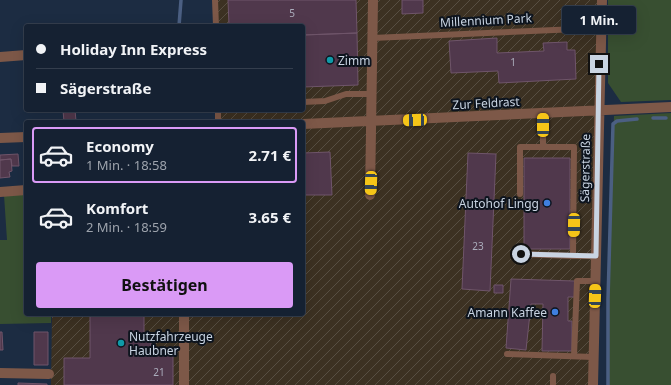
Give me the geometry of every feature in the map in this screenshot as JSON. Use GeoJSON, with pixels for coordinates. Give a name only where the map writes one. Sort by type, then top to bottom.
{"type":"FeatureCollection","features":[{"type":"Feature","properties":{"kind":"street"},"geometry":{"type":"LineString","coordinates":[[370,195],[373,0]]}},
{"type":"Feature","properties":{"kind":"street","name":"Sägerstraße"},"geometry":{"type":"LineString","coordinates":[[593,385],[598,110],[602,0]]}},
{"type":"Feature","properties":{"kind":"street"},"geometry":{"type":"LineString","coordinates":[[0,57],[24,55]]}},
{"type":"Feature","properties":{"kind":"street","name":"Zur Feldrast"},"geometry":{"type":"LineString","coordinates":[[305,124],[671,107]]}},
{"type":"Feature","properties":{"kind":"street"},"geometry":{"type":"LineString","coordinates":[[0,138],[24,137]]}},
{"type":"Feature","properties":{"kind":"street"},"geometry":{"type":"LineString","coordinates":[[0,192],[24,190]]}},
{"type":"Feature","properties":{"kind":"street"},"geometry":{"type":"LineString","coordinates":[[184,316],[184,385]]}},
{"type":"Feature","properties":{"kind":"street"},"geometry":{"type":"LineString","coordinates":[[0,372],[49,374]]}},
{"type":"Feature","properties":{"kind":"lane"},"geometry":{"type":"LineString","coordinates":[[215,0],[216,24]]}},
{"type":"Feature","properties":{"kind":"lane","name":"Millennium Park"},"geometry":{"type":"LineString","coordinates":[[372,38],[601,28]]}},
{"type":"Feature","properties":{"kind":"lane"},"geometry":{"type":"LineString","coordinates":[[305,102],[325,101],[346,94],[372,94]]}},
{"type":"Feature","properties":{"kind":"lane"},"geometry":{"type":"LineString","coordinates":[[543,114],[543,147]]}},
{"type":"Feature","properties":{"kind":"lane"},"geometry":{"type":"LineString","coordinates":[[520,194],[520,147],[574,147],[573,256]]}},
{"type":"Feature","properties":{"kind":"lane"},"geometry":{"type":"LineString","coordinates":[[521,254],[596,256]]}},
{"type":"Feature","properties":{"kind":"lane"},"geometry":{"type":"LineString","coordinates":[[574,356],[577,281],[596,281]]}},
{"type":"Feature","properties":{"kind":"lane"},"geometry":{"type":"LineString","coordinates":[[507,354],[594,357]]}},
{"type":"Feature","properties":{"kind":"lane"},"geometry":{"type":"LineString","coordinates":[[553,376],[553,385]]}},
{"type":"Feature","properties":{"kind":"shaded area"},"geometry":{"type":"Polygon","coordinates":[[[214,0],[600,0],[594,385],[51,385],[52,316],[305,316],[305,120],[218,120],[218,112],[305,112],[305,24],[215,24],[214,0]]]}},
{"type":"Feature","properties":{"kind":"green space"},"geometry":{"type":"Polygon","coordinates":[[[608,0],[671,0],[671,100],[621,102],[608,83],[608,0]]]}},
{"type":"Feature","properties":{"kind":"green space"},"geometry":{"type":"Polygon","coordinates":[[[671,113],[671,385],[608,385],[608,299],[614,116],[671,113]]]}},
{"type":"Feature","properties":{"kind":"green space"},"geometry":{"type":"Polygon","coordinates":[[[24,194],[24,316],[51,316],[51,323],[0,324],[0,240],[7,240],[4,195],[24,194]]]}},
{"type":"Feature","properties":{"kind":"building"},"geometry":{"type":"Polygon","coordinates":[[[228,0],[356,0],[357,33],[305,35],[305,24],[229,24],[228,0]]]}},
{"type":"Feature","properties":{"kind":"building"},"geometry":{"type":"Polygon","coordinates":[[[402,0],[423,0],[423,13],[402,14],[402,0]]]}},
{"type":"Feature","properties":{"kind":"building","name":"Zimm"},"geometry":{"type":"Polygon","coordinates":[[[357,33],[358,85],[305,87],[305,35],[357,33]]]}},
{"type":"Feature","properties":{"kind":"building"},"geometry":{"type":"Polygon","coordinates":[[[497,38],[497,53],[544,51],[543,43],[567,42],[567,50],[575,50],[576,79],[499,83],[498,71],[451,73],[449,41],[497,38]]]}},
{"type":"Feature","properties":{"kind":"building"},"geometry":{"type":"Polygon","coordinates":[[[63,112],[75,112],[76,120],[64,120],[63,112]]]}},
{"type":"Feature","properties":{"kind":"building"},"geometry":{"type":"Polygon","coordinates":[[[330,152],[332,195],[305,195],[305,153],[330,152]]]}},
{"type":"Feature","properties":{"kind":"building"},"geometry":{"type":"Polygon","coordinates":[[[468,153],[496,154],[490,291],[462,289],[468,153]]]}},
{"type":"Feature","properties":{"kind":"building"},"geometry":{"type":"Polygon","coordinates":[[[18,154],[19,166],[12,166],[11,159],[0,160],[0,155],[18,154]]]}},
{"type":"Feature","properties":{"kind":"building","name":"Autohof Lingg"},"geometry":{"type":"Polygon","coordinates":[[[524,158],[570,158],[570,249],[524,249],[524,158]]]}},
{"type":"Feature","properties":{"kind":"building"},"geometry":{"type":"Polygon","coordinates":[[[11,159],[12,171],[9,172],[10,177],[0,178],[0,160],[11,159]]]}},
{"type":"Feature","properties":{"kind":"building","name":"Amann Kaffee"},"geometry":{"type":"Polygon","coordinates":[[[511,279],[575,281],[575,297],[568,297],[568,321],[572,321],[572,351],[542,351],[543,304],[531,304],[526,350],[506,348],[511,279]]]}},
{"type":"Feature","properties":{"kind":"building"},"geometry":{"type":"Polygon","coordinates":[[[494,285],[503,285],[503,293],[494,293],[494,285]]]}},
{"type":"Feature","properties":{"kind":"building","name":"Nutzfahrzeuge Haubner"},"geometry":{"type":"Polygon","coordinates":[[[90,316],[144,316],[144,334],[151,334],[151,351],[173,351],[173,385],[64,385],[64,358],[90,358],[90,316]]]}},
{"type":"Feature","properties":{"kind":"building"},"geometry":{"type":"Polygon","coordinates":[[[0,332],[2,332],[3,350],[0,350],[0,332]]]}},
{"type":"Feature","properties":{"kind":"building"},"geometry":{"type":"Polygon","coordinates":[[[34,332],[48,332],[48,365],[34,365],[34,332]]]}},
{"type":"Feature","properties":{"kind":"building"},"geometry":{"type":"Polygon","coordinates":[[[18,383],[47,384],[47,385],[18,385],[18,383]]]}},
{"type":"Feature","properties":{"kind":"waterway"},"geometry":{"type":"LineString","coordinates":[[179,24],[181,0]]}},
{"type":"Feature","properties":{"kind":"waterway"},"geometry":{"type":"LineString","coordinates":[[653,118],[666,118]]}},
{"type":"Feature","properties":{"kind":"waterway"},"geometry":{"type":"LineString","coordinates":[[608,385],[608,299],[613,124],[617,121],[637,119]]}},
{"type":"Feature","properties":{"kind":"place","name":"Zimm"},"geometry":{"type":"Point","coordinates":[330,60]}},
{"type":"Feature","properties":{"kind":"place","name":"Autohof Lingg"},"geometry":{"type":"Point","coordinates":[547,203]}},
{"type":"Feature","properties":{"kind":"place","name":"Amann Kaffee"},"geometry":{"type":"Point","coordinates":[555,312]}},
{"type":"Feature","properties":{"kind":"place","name":"Nutzfahrzeuge Haubner"},"geometry":{"type":"Point","coordinates":[121,343]}},
{"type":"Feature","properties":{"kind":"route"},"geometry":{"type":"LineString","coordinates":[[521,254],[596,256],[599,64]]}}]}
